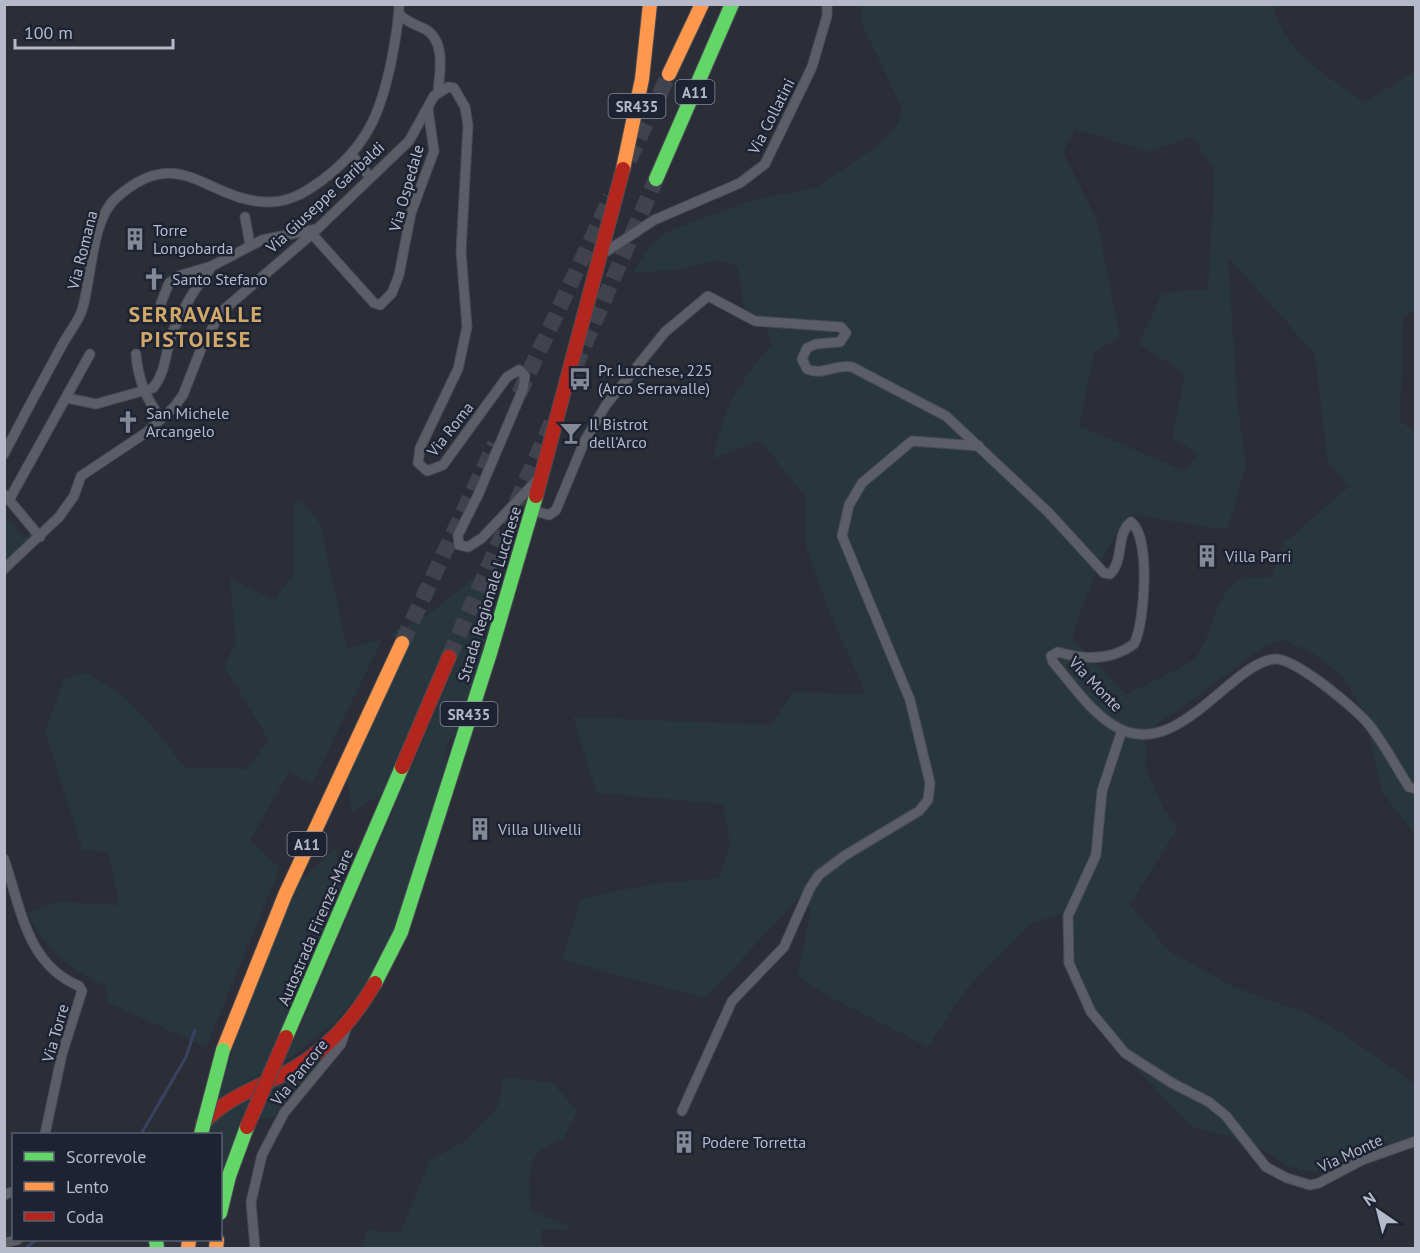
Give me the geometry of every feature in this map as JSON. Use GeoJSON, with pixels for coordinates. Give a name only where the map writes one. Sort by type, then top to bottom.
{"type":"FeatureCollection","features":[{"type":"Feature","properties":{"kind":"main road","name":"Strada Regionale Lucchese"},"geometry":{"type":"LineString","coordinates":[[194,1133],[226,1100],[308,1059],[349,1017],[378,981],[401,932],[542,476],[636,113],[650,4]]}},
{"type":"Feature","properties":{"kind":"main road","name":"A11"},"geometry":{"type":"LineString","coordinates":[[669,74],[702,4]]}},
{"type":"Feature","properties":{"kind":"main road","name":"A11"},"geometry":{"type":"LineString","coordinates":[[656,179],[732,4]]}},
{"type":"Feature","properties":{"kind":"main road","name":"A11"},"geometry":{"type":"LineString","coordinates":[[201,1133],[223,1050],[257,957],[297,866],[402,643]]}},
{"type":"Feature","properties":{"kind":"main road","name":"Autostrada Firenze-Mare"},"geometry":{"type":"LineString","coordinates":[[222,1205],[229,1176],[247,1126],[449,657]]}},
{"type":"Feature","properties":{"kind":"street","name":"Via Romana"},"geometry":{"type":"LineString","coordinates":[[4,454],[81,313],[106,210],[114,199],[140,181],[169,172],[185,174],[246,199],[281,201],[297,197],[314,187],[351,154],[368,132],[380,108],[400,15],[399,4]]}},
{"type":"Feature","properties":{"kind":"street","name":"Via Collatini"},"geometry":{"type":"LineString","coordinates":[[599,257],[654,220],[740,183],[765,164],[812,68],[827,16],[827,4]]}},
{"type":"Feature","properties":{"kind":"street"},"geometry":{"type":"LineString","coordinates":[[400,15],[427,30],[436,42],[440,61],[438,92]]}},
{"type":"Feature","properties":{"kind":"street","name":"Via Roma"},"geometry":{"type":"LineString","coordinates":[[438,92],[448,87],[457,91],[465,106],[468,120],[460,251],[467,327],[458,369],[420,448],[418,463],[427,471],[443,465],[507,377],[519,370],[524,374],[523,389],[478,495],[458,535],[459,544],[468,547],[482,538],[542,476]]}},
{"type":"Feature","properties":{"kind":"street","name":"Via Giuseppe Garibaldi"},"geometry":{"type":"LineString","coordinates":[[4,569],[40,537],[68,505],[81,476],[147,432],[182,398],[201,349],[218,316],[251,283],[314,232],[409,141],[438,92]]}},
{"type":"Feature","properties":{"kind":"street","name":"Via Ospedale"},"geometry":{"type":"LineString","coordinates":[[314,232],[373,301],[380,305],[392,293],[399,275],[411,213],[434,151],[428,109]]}},
{"type":"Feature","properties":{"kind":"street"},"geometry":{"type":"LineString","coordinates":[[351,154],[370,177]]}},
{"type":"Feature","properties":{"kind":"street"},"geometry":{"type":"LineString","coordinates":[[245,217],[250,245]]}},
{"type":"Feature","properties":{"kind":"street"},"geometry":{"type":"LineString","coordinates":[[160,303],[170,283],[178,276],[212,266],[264,239],[314,232]]}},
{"type":"Feature","properties":{"kind":"street"},"geometry":{"type":"LineString","coordinates":[[67,398],[96,404],[153,388],[159,380],[172,332],[199,282],[212,266]]}},
{"type":"Feature","properties":{"kind":"street","name":"Via Monte"},"geometry":{"type":"LineString","coordinates":[[532,510],[549,515],[556,510],[585,440],[600,414],[665,332],[708,296],[755,321],[841,327],[846,333],[840,342],[816,344],[807,348],[802,359],[807,369],[818,372],[845,366],[860,370],[946,416],[1048,512],[1104,573],[1110,574],[1116,568],[1125,526],[1131,522],[1137,526],[1142,537],[1145,583],[1134,644],[1094,659],[1077,658],[1058,651],[1051,656],[1053,662],[1090,704],[1122,730],[1102,791],[1096,855],[1068,916],[1069,963],[1091,1012],[1125,1053],[1172,1083],[1209,1102],[1226,1116],[1266,1167],[1287,1178],[1310,1185],[1319,1184],[1362,1160],[1416,1141]]}},
{"type":"Feature","properties":{"kind":"street"},"geometry":{"type":"LineString","coordinates":[[40,537],[7,497],[67,398],[90,354]]}},
{"type":"Feature","properties":{"kind":"street"},"geometry":{"type":"LineString","coordinates":[[136,354],[144,392],[161,419]]}},
{"type":"Feature","properties":{"kind":"street"},"geometry":{"type":"LineString","coordinates":[[682,1111],[732,1001],[783,946],[810,888],[819,875],[844,856],[919,811],[928,800],[930,783],[910,700],[842,536],[849,505],[862,483],[912,441],[979,446]]}},
{"type":"Feature","properties":{"kind":"street"},"geometry":{"type":"LineString","coordinates":[[1122,730],[1148,734],[1173,725],[1202,710],[1251,669],[1274,659],[1290,661],[1369,724],[1409,788],[1416,789]]}},
{"type":"Feature","properties":{"kind":"street","name":"Via Torre"},"geometry":{"type":"LineString","coordinates":[[4,859],[21,918],[34,944],[62,979],[80,986],[82,991],[62,1054],[45,1133]]}},
{"type":"Feature","properties":{"kind":"street","name":"Via Pancore"},"geometry":{"type":"LineString","coordinates":[[255,1248],[251,1202],[262,1155],[284,1113],[341,1044],[349,1017]]}},
{"type":"Feature","properties":{"kind":"shaded area"},"geometry":{"type":"Polygon","coordinates":[[[861,5],[1273,5],[1278,22],[1296,49],[1322,72],[1364,102],[1413,73],[1416,76],[1416,309],[1403,318],[1400,421],[1416,433],[1415,834],[1382,792],[1364,712],[1342,676],[1316,655],[1284,640],[1264,646],[1179,710],[1146,730],[1145,767],[1164,809],[1177,829],[1130,905],[1169,951],[1233,987],[1308,1014],[1343,1034],[1415,1084],[1415,1135],[1410,1138],[1366,1150],[1334,1166],[1317,1171],[1305,1171],[1285,1165],[1266,1151],[1228,1136],[1193,1127],[1088,1018],[1062,963],[1065,912],[1032,923],[963,993],[928,1047],[827,995],[798,976],[811,909],[800,897],[705,998],[562,960],[581,899],[646,885],[719,878],[730,844],[723,804],[597,793],[573,717],[772,725],[793,692],[866,694],[826,604],[806,545],[806,497],[760,440],[713,459],[722,425],[733,398],[749,372],[772,345],[766,325],[744,308],[738,267],[719,260],[682,269],[633,273],[649,247],[668,231],[756,199],[816,188],[877,146],[898,124],[902,108],[862,24],[861,5]],[[1075,129],[1063,152],[1097,220],[1120,337],[1094,352],[1079,426],[1185,471],[1198,453],[1172,438],[1185,374],[1139,344],[1162,293],[1208,289],[1215,171],[1192,136],[1149,152],[1075,129]],[[1228,257],[1237,401],[1246,466],[1227,530],[1130,514],[1103,558],[1089,589],[1072,638],[1126,695],[1174,671],[1196,657],[1207,637],[1220,603],[1233,585],[1243,579],[1271,577],[1285,542],[1350,486],[1328,463],[1315,354],[1228,257]]]}},
{"type":"Feature","properties":{"kind":"shaded area"},"geometry":{"type":"Polygon","coordinates":[[[301,500],[320,524],[347,649],[382,639],[312,784],[289,772],[250,840],[280,868],[206,1047],[109,1003],[105,986],[59,957],[42,938],[27,913],[56,902],[119,905],[109,852],[83,850],[45,732],[65,678],[87,673],[123,695],[152,726],[184,767],[247,769],[269,740],[224,666],[236,642],[230,579],[275,600],[294,573],[294,508],[301,500]]]}},
{"type":"Feature","properties":{"kind":"shaded area"},"geometry":{"type":"Polygon","coordinates":[[[4,515],[25,538],[30,533],[34,536],[4,563],[4,515]]]}},
{"type":"Feature","properties":{"kind":"shaded area"},"geometry":{"type":"Polygon","coordinates":[[[473,579],[496,607],[455,739],[450,738],[444,754],[447,763],[392,938],[370,980],[335,1022],[290,1058],[217,1099],[249,1001],[297,883],[336,848],[342,891],[279,1039],[293,1044],[458,659],[445,653],[384,793],[352,812],[347,777],[408,644],[392,636],[395,630],[420,621],[473,579]]]}},
{"type":"Feature","properties":{"kind":"shaded area"},"geometry":{"type":"Polygon","coordinates":[[[322,1060],[272,1118],[242,1121],[222,1185],[222,1133],[209,1133],[212,1121],[250,1093],[322,1060]]]}},
{"type":"Feature","properties":{"kind":"shaded area"},"geometry":{"type":"Polygon","coordinates":[[[504,1077],[552,1083],[578,1111],[563,1139],[550,1144],[534,1158],[529,1175],[530,1211],[568,1225],[568,1229],[542,1229],[541,1243],[545,1248],[362,1248],[366,1230],[400,1233],[430,1160],[464,1142],[498,1106],[504,1077]]]}},
{"type":"Feature","properties":{"kind":"waterway"},"geometry":{"type":"LineString","coordinates":[[142,1133],[186,1057],[195,1030]]}},
{"type":"Feature","properties":{"kind":"waterway"},"geometry":{"type":"LineString","coordinates":[[26,1248],[35,1241]]}},
{"type":"Feature","properties":{"kind":"tunnel"},"geometry":{"type":"LineString","coordinates":[[629,160],[669,74]]}},
{"type":"Feature","properties":{"kind":"tunnel"},"geometry":{"type":"LineString","coordinates":[[575,367],[656,179]]}},
{"type":"Feature","properties":{"kind":"tunnel"},"geometry":{"type":"LineString","coordinates":[[519,394],[611,197]]}},
{"type":"Feature","properties":{"kind":"tunnel"},"geometry":{"type":"LineString","coordinates":[[449,657],[553,419]]}},
{"type":"Feature","properties":{"kind":"tunnel"},"geometry":{"type":"LineString","coordinates":[[402,643],[495,444]]}},
{"type":"Feature","properties":{"kind":"traffic: fast"},"geometry":{"type":"LineString","coordinates":[[656,179],[732,4]]}},
{"type":"Feature","properties":{"kind":"traffic: fast"},"geometry":{"type":"LineString","coordinates":[[375,983],[401,932],[490,653],[536,496]]}},
{"type":"Feature","properties":{"kind":"traffic: fast"},"geometry":{"type":"LineString","coordinates":[[286,1037],[402,767]]}},
{"type":"Feature","properties":{"kind":"traffic: fast"},"geometry":{"type":"LineString","coordinates":[[201,1133],[223,1050]]}},
{"type":"Feature","properties":{"kind":"traffic: fast"},"geometry":{"type":"LineString","coordinates":[[222,1205],[229,1176],[247,1127]]}},
{"type":"Feature","properties":{"kind":"traffic: fast"},"geometry":{"type":"LineString","coordinates":[[156,1241],[157,1248]]}},
{"type":"Feature","properties":{"kind":"traffic: slow"},"geometry":{"type":"LineString","coordinates":[[623,169],[642,79],[650,4]]}},
{"type":"Feature","properties":{"kind":"traffic: slow"},"geometry":{"type":"LineString","coordinates":[[669,74],[702,4]]}},
{"type":"Feature","properties":{"kind":"traffic: slow"},"geometry":{"type":"LineString","coordinates":[[223,1050],[285,895],[402,643]]}},
{"type":"Feature","properties":{"kind":"traffic: slow"},"geometry":{"type":"LineString","coordinates":[[188,1248],[189,1241]]}},
{"type":"Feature","properties":{"kind":"traffic: slow"},"geometry":{"type":"LineString","coordinates":[[216,1248],[217,1241]]}},
{"type":"Feature","properties":{"kind":"traffic: jam"},"geometry":{"type":"LineString","coordinates":[[536,496],[623,169]]}},
{"type":"Feature","properties":{"kind":"traffic: jam"},"geometry":{"type":"LineString","coordinates":[[402,767],[449,657]]}},
{"type":"Feature","properties":{"kind":"traffic: jam"},"geometry":{"type":"LineString","coordinates":[[203,1123],[234,1098],[293,1069],[318,1052],[340,1031],[359,1008],[375,983]]}},
{"type":"Feature","properties":{"kind":"traffic: jam"},"geometry":{"type":"LineString","coordinates":[[247,1127],[286,1037]]}},
{"type":"Feature","properties":{"kind":"place","name":"Torre Longobarda"},"geometry":{"type":"Point","coordinates":[135,239]}},
{"type":"Feature","properties":{"kind":"place","name":"Santo Stefano"},"geometry":{"type":"Point","coordinates":[154,279]}},
{"type":"Feature","properties":{"kind":"place","name":"Pr. Lucchese, 225 (Arco Serravalle)"},"geometry":{"type":"Point","coordinates":[580,379]}},
{"type":"Feature","properties":{"kind":"place","name":"San Michele Arcangelo"},"geometry":{"type":"Point","coordinates":[128,422]}},
{"type":"Feature","properties":{"kind":"place","name":"Il Bistrot dell'Arco"},"geometry":{"type":"Point","coordinates":[571,433]}},
{"type":"Feature","properties":{"kind":"place","name":"Villa Parri"},"geometry":{"type":"Point","coordinates":[1207,556]}},
{"type":"Feature","properties":{"kind":"place","name":"Villa Ulivelli"},"geometry":{"type":"Point","coordinates":[480,829]}},
{"type":"Feature","properties":{"kind":"place","name":"Podere Torretta"},"geometry":{"type":"Point","coordinates":[684,1142]}},
{"type":"Feature","properties":{"kind":"district","name":"SERRAVALLE PISTOIESE"},"geometry":{"type":"Point","coordinates":[196,326]}}]}
